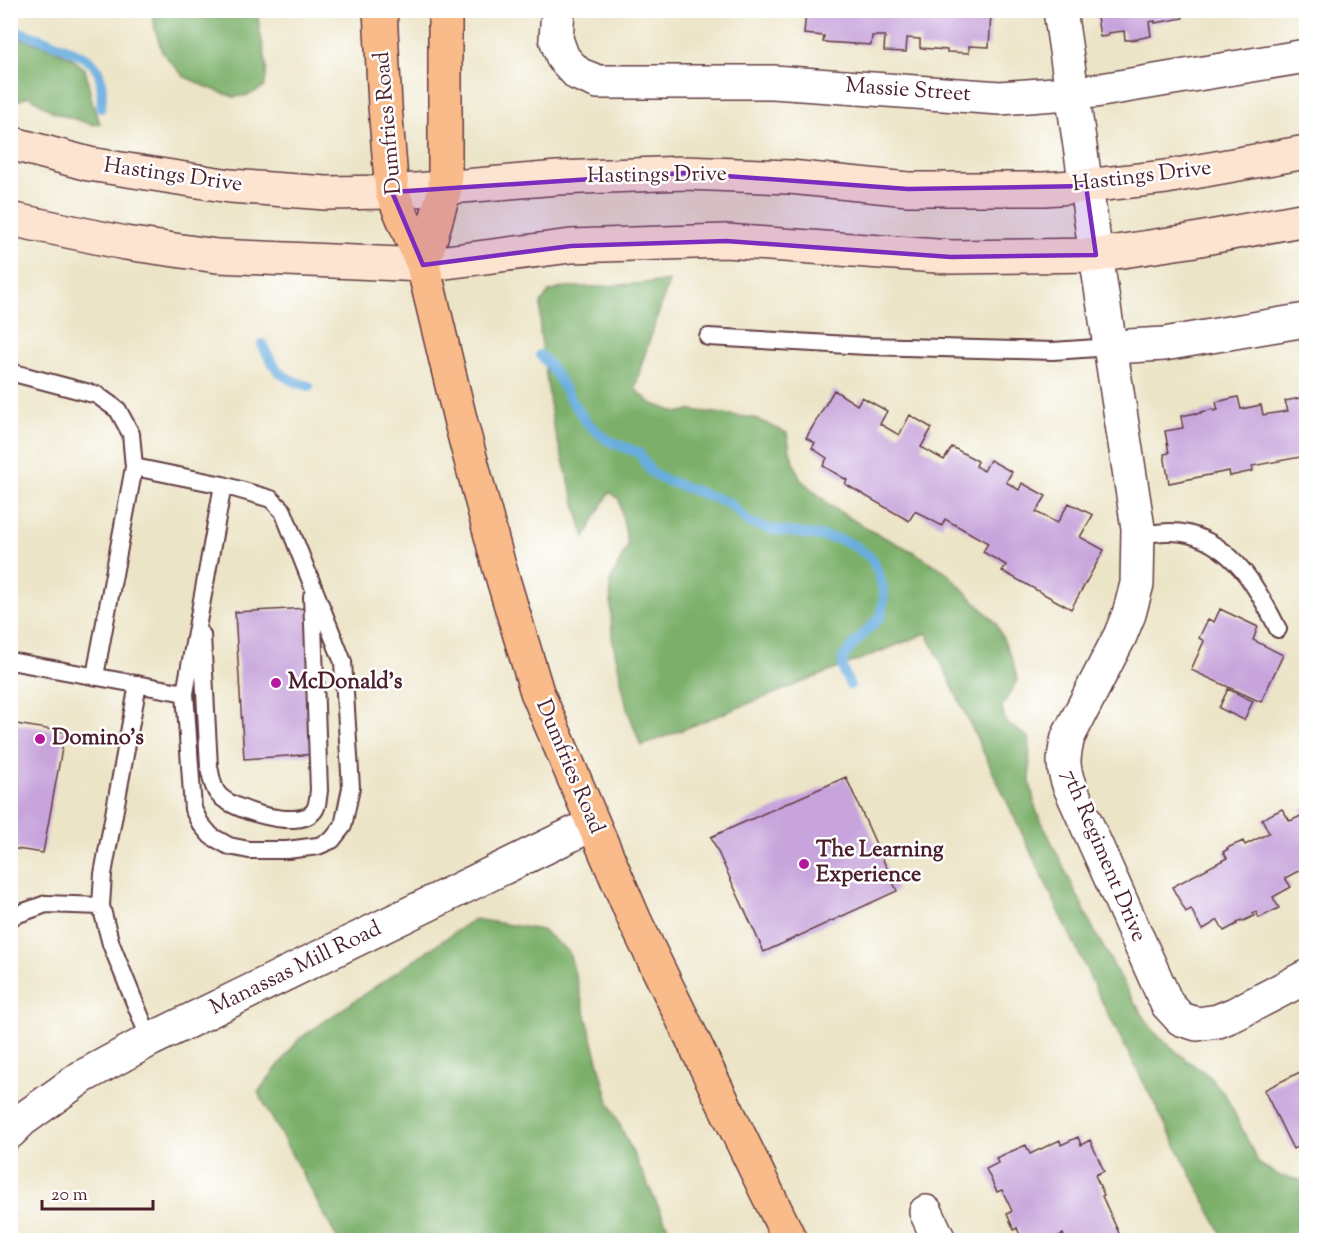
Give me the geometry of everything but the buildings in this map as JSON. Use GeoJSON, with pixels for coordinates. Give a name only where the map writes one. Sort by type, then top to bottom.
{"type":"FeatureCollection","features":[{"type":"Feature","properties":{"kind":"main road","name":"Dumfries Road"},"geometry":{"type":"LineString","coordinates":[[380,10],[392,192],[423,265],[496,555],[537,692],[634,921],[790,1240]]}},
{"type":"Feature","properties":{"kind":"main road","name":"Dumfries Road"},"geometry":{"type":"LineString","coordinates":[[423,265],[445,188],[445,10]]}},
{"type":"Feature","properties":{"kind":"street","name":"Massie Street"},"geometry":{"type":"LineString","coordinates":[[558,10],[556,39],[563,58],[578,74],[598,82],[773,82],[1000,98],[1095,91],[1306,56]]}},
{"type":"Feature","properties":{"kind":"street","name":"7th Regiment Drive"},"geometry":{"type":"LineString","coordinates":[[1060,10],[1137,534],[1137,584],[1129,614],[1068,737],[1063,755],[1064,770],[1167,1004],[1181,1019],[1197,1024],[1218,1021],[1306,977]]}},
{"type":"Feature","properties":{"kind":"street","name":"Hastings Drive"},"geometry":{"type":"LineString","coordinates":[[10,143],[89,164],[230,186],[327,193],[392,192],[558,178],[684,173],[790,177],[908,189],[1044,189],[1166,177],[1306,152]]}},
{"type":"Feature","properties":{"kind":"street"},"geometry":{"type":"LineString","coordinates":[[10,219],[125,243],[217,256],[423,265],[570,246],[726,241],[951,257],[1096,255],[1189,241],[1306,219]]}},
{"type":"Feature","properties":{"kind":"street"},"geometry":{"type":"LineString","coordinates":[[1111,347],[1164,344],[1306,320]]}},
{"type":"Feature","properties":{"kind":"street","name":"Manassas Mill Road"},"geometry":{"type":"LineString","coordinates":[[10,1132],[22,1120],[82,1077],[150,1040],[593,824]]}},
{"type":"Feature","properties":{"kind":"lane"},"geometry":{"type":"LineString","coordinates":[[708,337],[867,346],[1053,351],[1111,347]]}},
{"type":"Feature","properties":{"kind":"lane"},"geometry":{"type":"LineString","coordinates":[[10,372],[97,395],[118,410],[131,434],[134,467],[95,676]]}},
{"type":"Feature","properties":{"kind":"lane"},"geometry":{"type":"LineString","coordinates":[[134,467],[223,485],[271,499],[283,511],[343,662],[351,788],[343,826],[332,840],[318,846],[287,850],[249,850],[229,846],[211,836],[200,823],[193,809],[185,693],[223,485]]}},
{"type":"Feature","properties":{"kind":"lane"},"geometry":{"type":"LineString","coordinates":[[1137,534],[1168,532],[1189,534],[1224,552],[1252,581],[1278,628]]}},
{"type":"Feature","properties":{"kind":"lane"},"geometry":{"type":"LineString","coordinates":[[200,607],[209,767],[218,794],[239,808],[258,815],[305,818],[313,813],[317,806],[319,790],[312,585]]}},
{"type":"Feature","properties":{"kind":"lane"},"geometry":{"type":"LineString","coordinates":[[10,661],[185,693]]}},
{"type":"Feature","properties":{"kind":"lane"},"geometry":{"type":"LineString","coordinates":[[138,684],[103,874],[101,906],[111,944],[150,1040]]}},
{"type":"Feature","properties":{"kind":"lane"},"geometry":{"type":"LineString","coordinates":[[10,917],[46,904],[101,906]]}},
{"type":"Feature","properties":{"kind":"highlighted area"},"geometry":{"type":"Polygon","coordinates":[[[684,173],[908,189],[1086,186],[1096,255],[951,257],[726,241],[571,246],[423,265],[392,192],[684,173]]]}},
{"type":"Feature","properties":{"kind":"green space"},"geometry":{"type":"Polygon","coordinates":[[[153,11],[258,11],[266,68],[264,87],[249,95],[234,97],[183,76],[162,52],[155,29],[153,11]]]}},
{"type":"Feature","properties":{"kind":"green space"},"geometry":{"type":"Polygon","coordinates":[[[11,35],[69,56],[85,69],[93,106],[100,123],[94,125],[55,113],[29,96],[17,101],[11,98],[11,35]]]}},
{"type":"Feature","properties":{"kind":"green space"},"geometry":{"type":"Polygon","coordinates":[[[669,281],[635,389],[651,403],[677,413],[691,410],[754,418],[787,433],[790,451],[800,479],[832,507],[945,571],[996,623],[1013,661],[1017,680],[1002,707],[1005,722],[1029,738],[1030,782],[1036,810],[1095,932],[1131,997],[1154,1032],[1185,1059],[1208,1075],[1227,1098],[1259,1164],[1280,1176],[1306,1181],[1306,1236],[1299,1240],[1225,1240],[1100,998],[927,633],[641,746],[627,708],[612,637],[610,582],[628,545],[619,499],[610,492],[585,538],[553,425],[540,331],[541,303],[549,292],[565,287],[669,281]]]}},
{"type":"Feature","properties":{"kind":"green space"},"geometry":{"type":"Polygon","coordinates":[[[474,919],[542,930],[569,952],[609,1102],[674,1240],[338,1240],[258,1092],[299,1039],[474,919]]]}},
{"type":"Feature","properties":{"kind":"waterway"},"geometry":{"type":"LineString","coordinates":[[10,29],[72,51],[93,64],[101,80],[101,108]]}},
{"type":"Feature","properties":{"kind":"waterway"},"geometry":{"type":"LineString","coordinates":[[262,344],[280,372],[291,380],[309,386]]}},
{"type":"Feature","properties":{"kind":"waterway"},"geometry":{"type":"LineString","coordinates":[[540,355],[556,374],[587,423],[607,440],[639,453],[650,471],[662,479],[729,503],[748,522],[769,529],[840,539],[855,546],[871,558],[879,574],[884,595],[881,616],[842,659],[844,672],[850,685]]}},
{"type":"Feature","properties":{"kind":"place","name":"McDonald's"},"geometry":{"type":"Point","coordinates":[276,683]}},
{"type":"Feature","properties":{"kind":"place","name":"Domino's"},"geometry":{"type":"Point","coordinates":[40,739]}},
{"type":"Feature","properties":{"kind":"place","name":"The Learning Experience"},"geometry":{"type":"Point","coordinates":[804,864]}}]}
